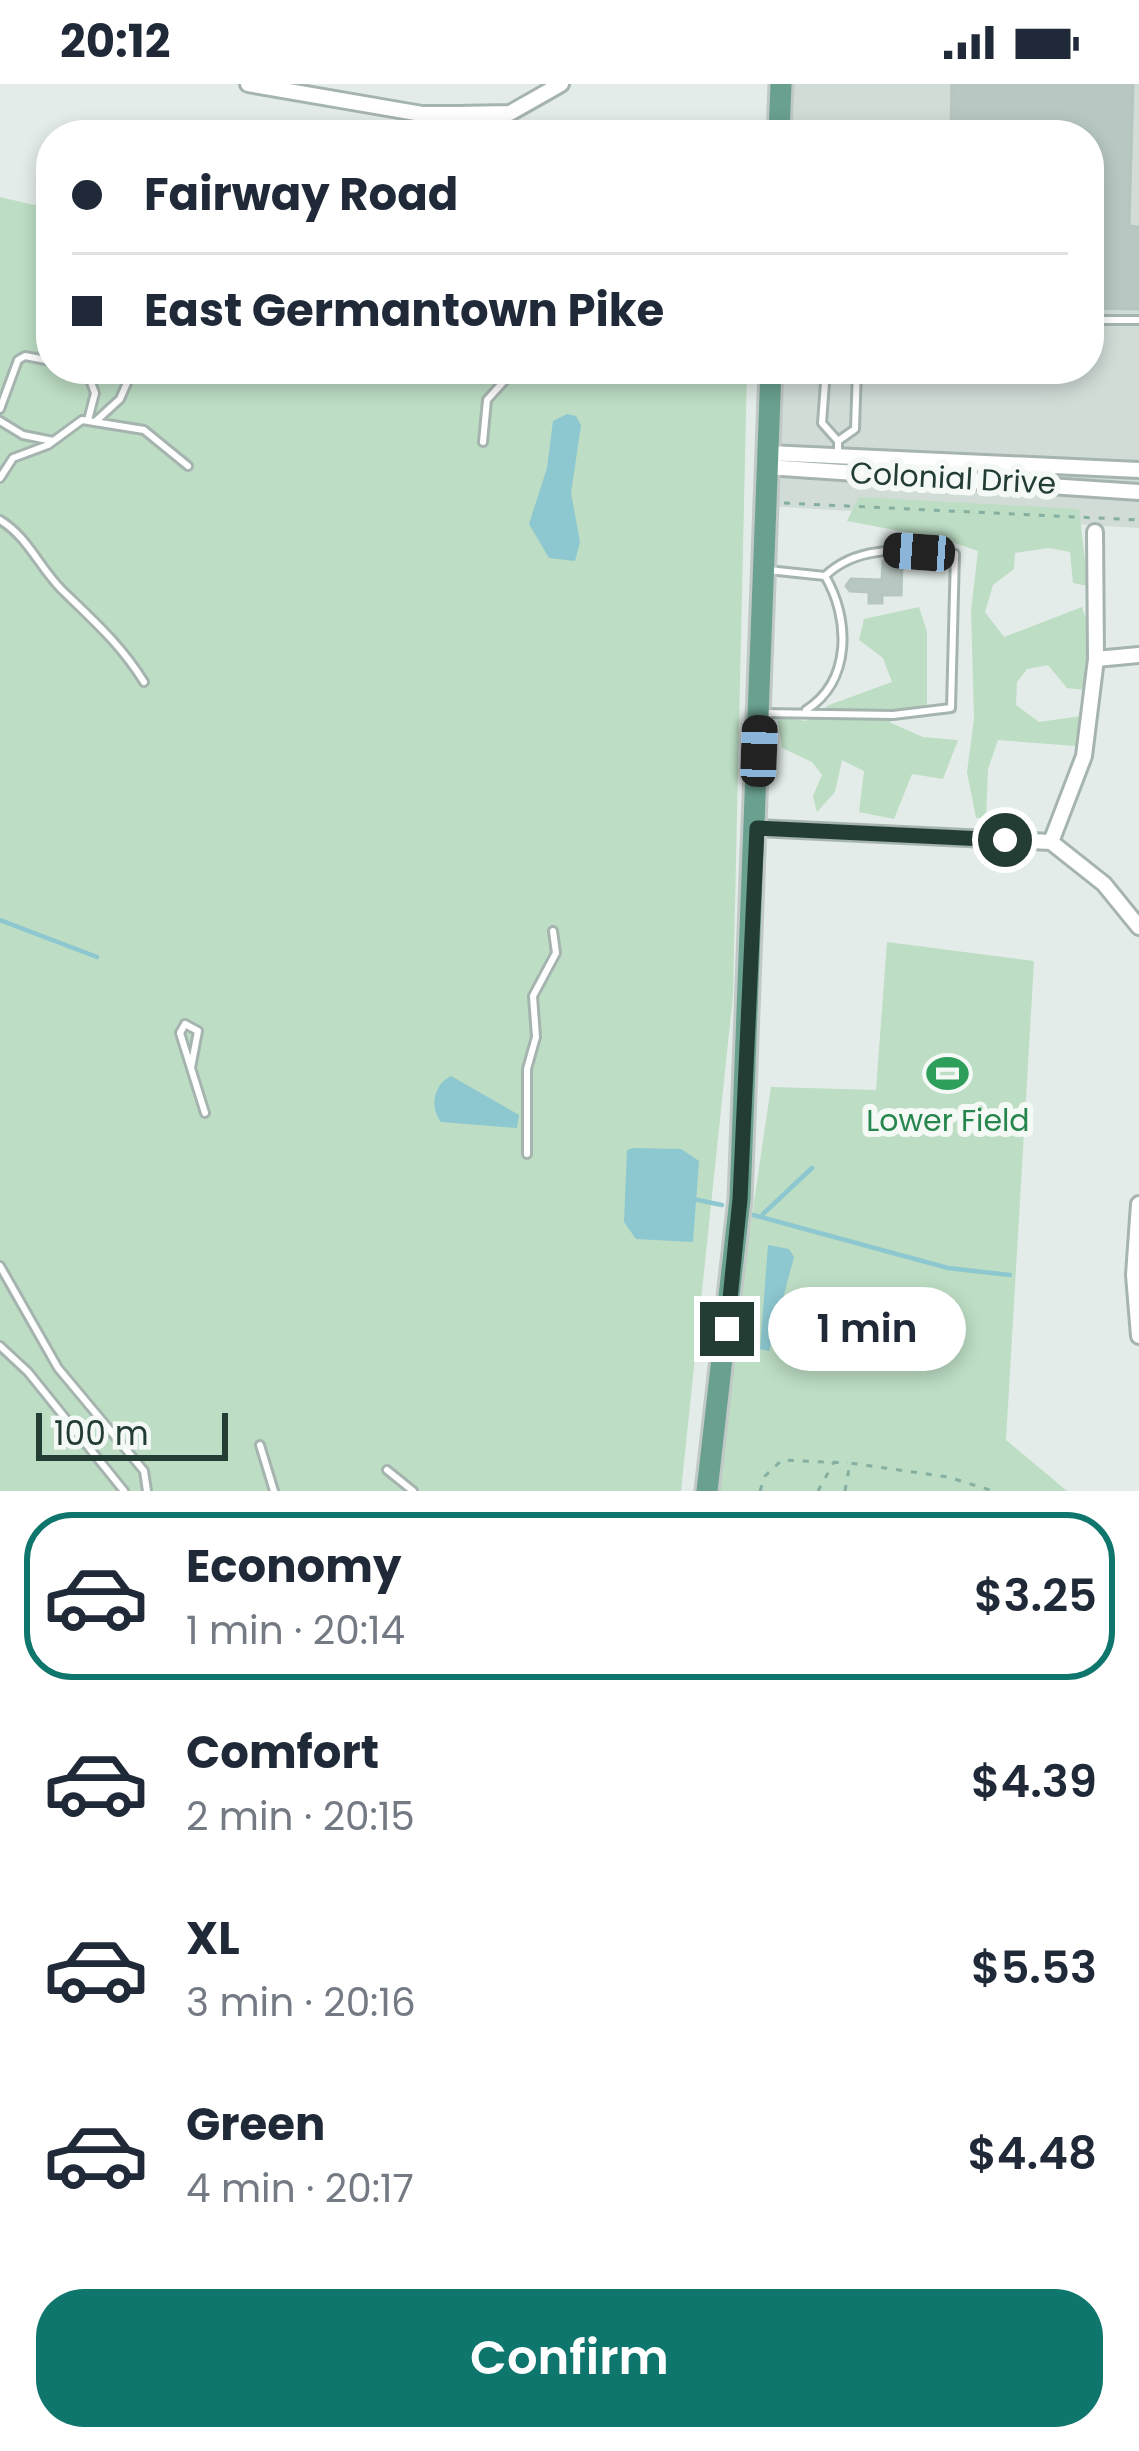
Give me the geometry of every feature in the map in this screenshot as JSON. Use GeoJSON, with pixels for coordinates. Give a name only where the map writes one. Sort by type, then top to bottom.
{"type":"FeatureCollection","features":[{"type":"Feature","properties":{"kind":"main road"},"geometry":{"type":"LineString","coordinates":[[780,120],[781,84]]}},
{"type":"Feature","properties":{"kind":"main road"},"geometry":{"type":"LineString","coordinates":[[707,1491],[740,1199],[771,384]]}},
{"type":"Feature","properties":{"kind":"street"},"geometry":{"type":"LineString","coordinates":[[248,84],[351,97],[422,114],[510,113],[561,84]]}},
{"type":"Feature","properties":{"kind":"street"},"geometry":{"type":"LineString","coordinates":[[421,120],[422,114]]}},
{"type":"Feature","properties":{"kind":"street","name":"Colonial Drive"},"geometry":{"type":"LineString","coordinates":[[768,460],[838,449],[1139,470]]}},
{"type":"Feature","properties":{"kind":"street","name":"Colonial Drive"},"geometry":{"type":"LineString","coordinates":[[768,460],[1139,492]]}},
{"type":"Feature","properties":{"kind":"street"},"geometry":{"type":"LineString","coordinates":[[1051,842],[1084,756],[1096,659],[1094,525]]}},
{"type":"Feature","properties":{"kind":"street"},"geometry":{"type":"LineString","coordinates":[[1096,659],[1139,655]]}},
{"type":"Feature","properties":{"kind":"street"},"geometry":{"type":"LineString","coordinates":[[757,828],[1051,842],[1104,884],[1139,927]]}},
{"type":"Feature","properties":{"kind":"street"},"geometry":{"type":"LineString","coordinates":[[1139,1204],[1134,1275],[1139,1336]]}},
{"type":"Feature","properties":{"kind":"lane"},"geometry":{"type":"LineString","coordinates":[[1104,320],[1139,320]]}},
{"type":"Feature","properties":{"kind":"lane"},"geometry":{"type":"LineString","coordinates":[[0,409],[18,360],[36,358]]}},
{"type":"Feature","properties":{"kind":"lane"},"geometry":{"type":"LineString","coordinates":[[92,384],[92,420]]}},
{"type":"Feature","properties":{"kind":"lane"},"geometry":{"type":"LineString","coordinates":[[0,478],[13,458],[53,441],[70,426],[92,420],[120,399],[127,384]]}},
{"type":"Feature","properties":{"kind":"lane"},"geometry":{"type":"LineString","coordinates":[[483,442],[487,400],[501,384]]}},
{"type":"Feature","properties":{"kind":"lane"},"geometry":{"type":"LineString","coordinates":[[825,384],[822,423],[838,449],[855,429],[856,384]]}},
{"type":"Feature","properties":{"kind":"lane"},"geometry":{"type":"LineString","coordinates":[[92,420],[144,430],[188,466]]}},
{"type":"Feature","properties":{"kind":"lane"},"geometry":{"type":"LineString","coordinates":[[0,421],[23,434],[53,441]]}},
{"type":"Feature","properties":{"kind":"lane"},"geometry":{"type":"LineString","coordinates":[[0,520],[14,527],[62,590],[105,627],[144,682]]}},
{"type":"Feature","properties":{"kind":"lane"},"geometry":{"type":"LineString","coordinates":[[760,713],[874,716],[951,708],[955,554],[883,549],[836,565],[825,576]]}},
{"type":"Feature","properties":{"kind":"lane"},"geometry":{"type":"LineString","coordinates":[[764,569],[825,576]]}},
{"type":"Feature","properties":{"kind":"lane"},"geometry":{"type":"LineString","coordinates":[[803,712],[836,680],[841,660],[842,604],[825,576]]}},
{"type":"Feature","properties":{"kind":"lane"},"geometry":{"type":"LineString","coordinates":[[527,1154],[527,1069],[536,1036],[533,996],[556,953],[553,932]]}},
{"type":"Feature","properties":{"kind":"lane"},"geometry":{"type":"LineString","coordinates":[[191,1068],[198,1031],[185,1024],[180,1033],[205,1113]]}},
{"type":"Feature","properties":{"kind":"lane"},"geometry":{"type":"LineString","coordinates":[[0,1266],[58,1368],[144,1471],[147,1491]]}},
{"type":"Feature","properties":{"kind":"lane"},"geometry":{"type":"LineString","coordinates":[[0,1346],[28,1372],[124,1491]]}},
{"type":"Feature","properties":{"kind":"lane"},"geometry":{"type":"LineString","coordinates":[[260,1445],[274,1491]]}},
{"type":"Feature","properties":{"kind":"lane"},"geometry":{"type":"LineString","coordinates":[[387,1470],[398,1473],[412,1491]]}},
{"type":"Feature","properties":{"kind":"path"},"geometry":{"type":"LineString","coordinates":[[782,503],[1094,525],[1139,520]]}},
{"type":"Feature","properties":{"kind":"path"},"geometry":{"type":"LineString","coordinates":[[1094,504],[1094,525]]}},
{"type":"Feature","properties":{"kind":"path"},"geometry":{"type":"LineString","coordinates":[[760,1491],[765,1476],[782,1460],[850,1463],[948,1477],[993,1491]]}},
{"type":"Feature","properties":{"kind":"path"},"geometry":{"type":"LineString","coordinates":[[818,1491],[835,1462]]}},
{"type":"Feature","properties":{"kind":"path"},"geometry":{"type":"LineString","coordinates":[[845,1491],[850,1463]]}},
{"type":"Feature","properties":{"kind":"shaded area"},"geometry":{"type":"Polygon","coordinates":[[[781,84],[1139,84],[1139,528],[766,506],[770,384],[1104,384],[1104,120],[780,120],[781,84]]]}},
{"type":"Feature","properties":{"kind":"green space"},"geometry":{"type":"Polygon","coordinates":[[[0,197],[36,205],[36,384],[747,384],[733,995],[681,1491],[0,1491],[0,197]]]}},
{"type":"Feature","properties":{"kind":"green space"},"geometry":{"type":"Polygon","coordinates":[[[859,497],[1079,509],[1088,586],[1073,583],[1070,552],[1049,548],[1015,553],[1014,569],[993,585],[985,612],[1004,637],[1082,607],[1090,630],[1087,690],[1067,688],[1048,665],[1027,669],[1017,682],[1016,705],[1039,722],[1081,716],[1076,746],[998,740],[988,769],[986,818],[976,818],[967,772],[974,719],[971,611],[978,551],[943,539],[847,521],[859,497]]]}},
{"type":"Feature","properties":{"kind":"green space"},"geometry":{"type":"Polygon","coordinates":[[[919,607],[927,632],[927,709],[889,722],[923,737],[958,740],[943,779],[912,774],[894,819],[859,812],[864,771],[842,760],[835,792],[817,812],[813,796],[822,775],[812,762],[782,748],[777,716],[806,721],[829,705],[892,682],[883,658],[859,640],[864,619],[919,607]]]}},
{"type":"Feature","properties":{"kind":"green space"},"geometry":{"type":"Polygon","coordinates":[[[887,942],[1034,961],[1006,1440],[1067,1491],[711,1491],[771,1087],[876,1090],[887,942]]]}},
{"type":"Feature","properties":{"kind":"water"},"geometry":{"type":"Polygon","coordinates":[[[567,414],[576,416],[581,425],[571,493],[580,542],[575,561],[549,558],[529,524],[547,468],[553,421],[567,414]]]}},
{"type":"Feature","properties":{"kind":"water"},"geometry":{"type":"Polygon","coordinates":[[[451,1076],[519,1115],[517,1128],[441,1122],[435,1096],[451,1076]]]}},
{"type":"Feature","properties":{"kind":"water"},"geometry":{"type":"Polygon","coordinates":[[[681,1149],[699,1161],[693,1242],[636,1239],[624,1222],[627,1150],[681,1149]]]}},
{"type":"Feature","properties":{"kind":"water"},"geometry":{"type":"Polygon","coordinates":[[[768,1245],[789,1249],[794,1257],[769,1351],[760,1349],[768,1245]]]}},
{"type":"Feature","properties":{"kind":"building"},"geometry":{"type":"Polygon","coordinates":[[[952,84],[1133,84],[1129,226],[1139,227],[1139,309],[1104,308],[1104,120],[951,120],[952,84]]]}},
{"type":"Feature","properties":{"kind":"building"},"geometry":{"type":"Polygon","coordinates":[[[883,561],[902,562],[901,595],[882,595],[882,603],[869,603],[869,592],[850,591],[846,586],[851,579],[882,580],[883,561]]]}},
{"type":"Feature","properties":{"kind":"waterway"},"geometry":{"type":"LineString","coordinates":[[0,920],[97,957]]}},
{"type":"Feature","properties":{"kind":"waterway"},"geometry":{"type":"LineString","coordinates":[[763,1214],[812,1168]]}},
{"type":"Feature","properties":{"kind":"waterway"},"geometry":{"type":"LineString","coordinates":[[693,1199],[722,1205]]}},
{"type":"Feature","properties":{"kind":"waterway"},"geometry":{"type":"LineString","coordinates":[[753,1215],[948,1268],[1010,1275]]}},
{"type":"Feature","properties":{"kind":"place","name":"Lower Field"},"geometry":{"type":"Point","coordinates":[948,1074]}},
{"type":"Feature","properties":{"kind":"route"},"geometry":{"type":"LineString","coordinates":[[727,1329],[740,1199],[757,828],[1005,840]]}}]}
